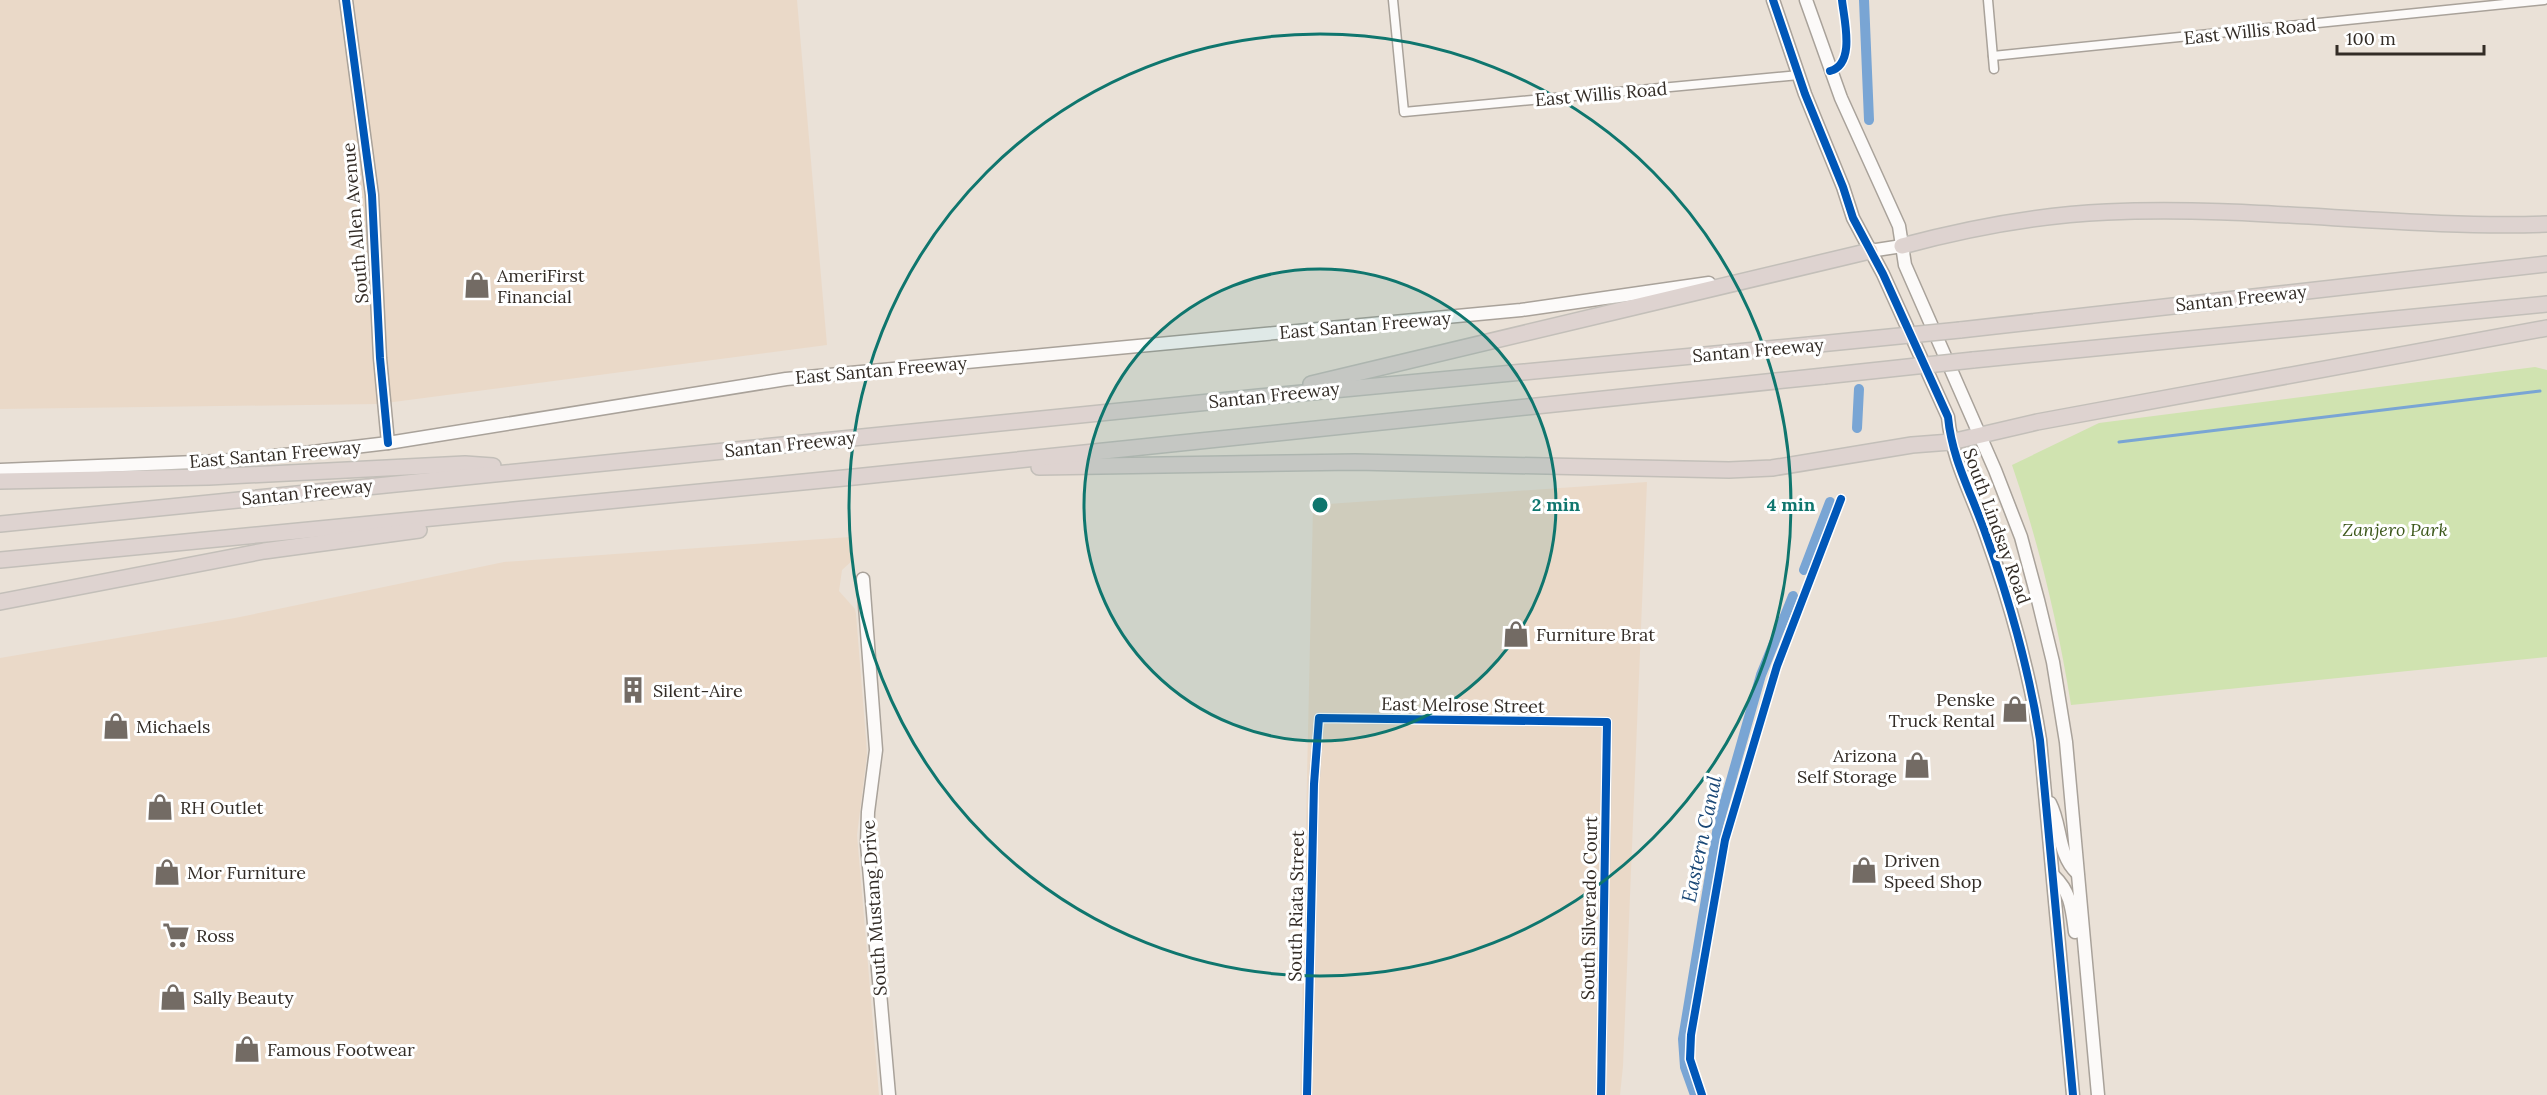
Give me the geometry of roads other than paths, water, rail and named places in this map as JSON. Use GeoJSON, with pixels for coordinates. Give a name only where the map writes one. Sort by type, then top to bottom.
{"type":"FeatureCollection","features":[{"type":"Feature","properties":{"kind":"highway"},"geometry":{"type":"LineString","coordinates":[[1902,246],[1938,236],[2030,219],[2118,211],[2208,211],[2444,225],[2547,224]]}},
{"type":"Feature","properties":{"kind":"highway"},"geometry":{"type":"LineString","coordinates":[[1258,397],[1870,251]]}},
{"type":"Feature","properties":{"kind":"highway","name":"Santan Freeway"},"geometry":{"type":"LineString","coordinates":[[0,524],[1258,397],[1960,330],[2547,264]]}},
{"type":"Feature","properties":{"kind":"highway","name":"Santan Freeway"},"geometry":{"type":"LineString","coordinates":[[0,560],[854,477],[1973,360],[2547,304]]}},
{"type":"Feature","properties":{"kind":"highway"},"geometry":{"type":"LineString","coordinates":[[854,477],[1022,467],[1321,462],[1743,470],[1772,468],[1912,445],[1951,442],[2049,420],[2547,328]]}},
{"type":"Feature","properties":{"kind":"highway"},"geometry":{"type":"LineString","coordinates":[[0,481],[209,477],[465,464],[541,469]]}},
{"type":"Feature","properties":{"kind":"highway"},"geometry":{"type":"LineString","coordinates":[[0,602],[264,551],[508,519],[569,505]]}},
{"type":"Feature","properties":{"kind":"main road","name":"South Allen Avenue"},"geometry":{"type":"LineString","coordinates":[[346,0],[372,195],[380,358],[388,443]]}},
{"type":"Feature","properties":{"kind":"main road","name":"South Lindsay Road"},"geometry":{"type":"LineString","coordinates":[[1773,0],[1853,218],[1883,274],[1948,417],[1951,442],[1961,475],[1986,533],[2020,639],[2034,701],[2047,797],[2073,1095]]}},
{"type":"Feature","properties":{"kind":"main road","name":"South Lindsay Road"},"geometry":{"type":"LineString","coordinates":[[1806,0],[1841,98],[1899,226],[1905,265],[1980,435],[2021,537],[2053,662],[2067,742],[2098,1095]]}},
{"type":"Feature","properties":{"kind":"main road"},"geometry":{"type":"LineString","coordinates":[[1870,251],[1902,246]]}},
{"type":"Feature","properties":{"kind":"main road","name":"East Santan Freeway"},"geometry":{"type":"LineString","coordinates":[[0,470],[220,460],[388,443],[786,379],[1521,310],[1764,276]]}},
{"type":"Feature","properties":{"kind":"main road","name":"South Mustang Drive"},"geometry":{"type":"LineString","coordinates":[[863,579],[876,750],[868,812],[867,844],[889,1095]]}},
{"type":"Feature","properties":{"kind":"main road"},"geometry":{"type":"LineString","coordinates":[[2047,797],[2058,818],[2065,857],[2077,873]]}},
{"type":"Feature","properties":{"kind":"main road"},"geometry":{"type":"LineString","coordinates":[[2054,876],[2064,886],[2068,895],[2076,937],[2086,965]]}},
{"type":"Feature","properties":{"kind":"street","name":"East Willis Road"},"geometry":{"type":"LineString","coordinates":[[1393,0],[1404,112],[1799,75]]}},
{"type":"Feature","properties":{"kind":"street"},"geometry":{"type":"LineString","coordinates":[[1988,0],[1994,69]]}},
{"type":"Feature","properties":{"kind":"street","name":"East Willis Road"},"geometry":{"type":"LineString","coordinates":[[1993,56],[2544,0]]}},
{"type":"Feature","properties":{"kind":"street","name":"East Melrose Street"},"geometry":{"type":"LineString","coordinates":[[1319,718],[1607,722]]}},
{"type":"Feature","properties":{"kind":"street","name":"South Riata Street"},"geometry":{"type":"LineString","coordinates":[[1307,1095],[1314,784],[1319,718]]}},
{"type":"Feature","properties":{"kind":"street","name":"South Silverado Court"},"geometry":{"type":"LineString","coordinates":[[1601,1095],[1607,722]]}},
{"type":"Feature","properties":{"kind":"waterway","name":"Eastern Canal"},"geometry":{"type":"LineString","coordinates":[[1864,0],[1869,120]]}},
{"type":"Feature","properties":{"kind":"waterway","name":"Eastern Canal"},"geometry":{"type":"LineString","coordinates":[[1857,428],[1859,389]]}},
{"type":"Feature","properties":{"kind":"waterway"},"geometry":{"type":"LineString","coordinates":[[2119,442],[2540,391]]}},
{"type":"Feature","properties":{"kind":"waterway","name":"Eastern Canal"},"geometry":{"type":"LineString","coordinates":[[1804,570],[1830,502]]}},
{"type":"Feature","properties":{"kind":"waterway","name":"Eastern Canal"},"geometry":{"type":"LineString","coordinates":[[1695,1095],[1685,1067],[1683,1039],[1718,826],[1761,675],[1793,596]]}},
{"type":"Feature","properties":{"kind":"place","name":"AmeriFirst Financial"},"geometry":{"type":"Point","coordinates":[477,285]}},
{"type":"Feature","properties":{"kind":"place","name":"Furniture Brat"},"geometry":{"type":"Point","coordinates":[1516,634]}},
{"type":"Feature","properties":{"kind":"place","name":"Silent-Aire"},"geometry":{"type":"Point","coordinates":[633,690]}},
{"type":"Feature","properties":{"kind":"place","name":"Penske Truck Rental"},"geometry":{"type":"Point","coordinates":[2015,709]}},
{"type":"Feature","properties":{"kind":"place","name":"Michaels"},"geometry":{"type":"Point","coordinates":[116,726]}},
{"type":"Feature","properties":{"kind":"place","name":"Arizona Self Storage"},"geometry":{"type":"Point","coordinates":[1917,765]}},
{"type":"Feature","properties":{"kind":"place","name":"RH Outlet"},"geometry":{"type":"Point","coordinates":[160,807]}},
{"type":"Feature","properties":{"kind":"place","name":"Driven Speed Shop"},"geometry":{"type":"Point","coordinates":[1864,870]}},
{"type":"Feature","properties":{"kind":"place","name":"Mor Furniture"},"geometry":{"type":"Point","coordinates":[167,872]}},
{"type":"Feature","properties":{"kind":"place","name":"Ross"},"geometry":{"type":"Point","coordinates":[176,935]}},
{"type":"Feature","properties":{"kind":"place","name":"Sally Beauty"},"geometry":{"type":"Point","coordinates":[173,997]}},
{"type":"Feature","properties":{"kind":"place","name":"Famous Footwear"},"geometry":{"type":"Point","coordinates":[247,1049]}},
{"type":"Feature","properties":{"kind":"park label","name":"Zanjero Park"},"geometry":{"type":"Point","coordinates":[2395,529]}}]}
